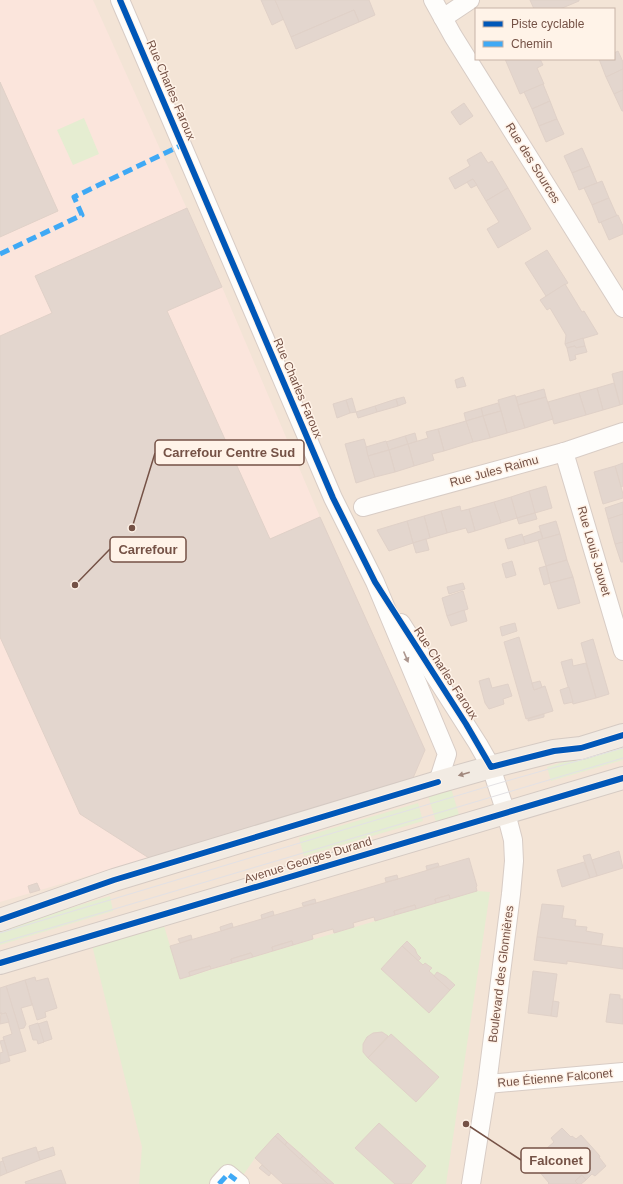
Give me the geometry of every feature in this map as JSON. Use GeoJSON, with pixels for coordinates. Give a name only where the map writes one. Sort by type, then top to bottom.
{"type":"FeatureCollection","features":[{"type":"Feature","properties":{"kind":"main road"},"geometry":{"type":"LineString","coordinates":[[0,920],[114,880],[438,782],[554,751],[581,748],[623,735]]}},
{"type":"Feature","properties":{"kind":"main road","name":"Avenue Georges Durand"},"geometry":{"type":"LineString","coordinates":[[0,964],[623,778]]}},
{"type":"Feature","properties":{"kind":"street","name":"Rue Charles Faroux"},"geometry":{"type":"LineString","coordinates":[[120,0],[333,498],[375,582],[447,754],[438,782]]}},
{"type":"Feature","properties":{"kind":"street","name":"Rue des Sources"},"geometry":{"type":"LineString","coordinates":[[433,0],[452,36],[623,308]]}},
{"type":"Feature","properties":{"kind":"street"},"geometry":{"type":"LineString","coordinates":[[443,18],[470,0]]}},
{"type":"Feature","properties":{"kind":"street","name":"Rue Jules Raimu"},"geometry":{"type":"LineString","coordinates":[[363,507],[564,452],[623,432]]}},
{"type":"Feature","properties":{"kind":"street","name":"Rue Louis Jouvet"},"geometry":{"type":"LineString","coordinates":[[564,452],[623,651]]}},
{"type":"Feature","properties":{"kind":"street","name":"Rue Charles Faroux"},"geometry":{"type":"LineString","coordinates":[[375,582],[466,724],[491,767]]}},
{"type":"Feature","properties":{"kind":"street","name":"Boulevard des Glonnières"},"geometry":{"type":"LineString","coordinates":[[471,1184],[487,1084],[514,861],[512,840],[506,813],[491,767]]}},
{"type":"Feature","properties":{"kind":"street","name":"Rue Étienne Falconet"},"geometry":{"type":"LineString","coordinates":[[487,1084],[623,1072]]}},
{"type":"Feature","properties":{"kind":"shaded area"},"geometry":{"type":"Polygon","coordinates":[[[0,0],[623,0],[623,1184],[0,1184],[0,0]]]}},
{"type":"Feature","properties":{"kind":"shaded area"},"geometry":{"type":"Polygon","coordinates":[[[0,0],[93,0],[222,287],[320,517],[425,750],[149,858],[0,902],[0,0]]]}},
{"type":"Feature","properties":{"kind":"green space"},"geometry":{"type":"Polygon","coordinates":[[[84,118],[99,154],[73,165],[57,130],[84,118]]]}},
{"type":"Feature","properties":{"kind":"green space"},"geometry":{"type":"Polygon","coordinates":[[[623,744],[623,760],[551,781],[547,767],[623,744]]]}},
{"type":"Feature","properties":{"kind":"green space"},"geometry":{"type":"Polygon","coordinates":[[[450,785],[460,818],[437,825],[427,792],[450,785]]]}},
{"type":"Feature","properties":{"kind":"green space"},"geometry":{"type":"Polygon","coordinates":[[[418,803],[423,821],[304,856],[299,838],[418,803]]]}},
{"type":"Feature","properties":{"kind":"green space"},"geometry":{"type":"Polygon","coordinates":[[[477,891],[490,892],[446,1184],[334,1184],[278,1133],[255,1158],[237,1184],[139,1184],[142,1147],[90,937],[161,916],[180,979],[477,891]]]}},
{"type":"Feature","properties":{"kind":"green space"},"geometry":{"type":"Polygon","coordinates":[[[110,896],[113,911],[0,945],[0,929],[110,896]]]}},
{"type":"Feature","properties":{"kind":"building"},"geometry":{"type":"Polygon","coordinates":[[[261,0],[275,0],[284,19],[272,25],[261,0]]]}},
{"type":"Feature","properties":{"kind":"building"},"geometry":{"type":"Polygon","coordinates":[[[275,0],[369,0],[375,15],[359,22],[354,10],[291,37],[275,0]]]}},
{"type":"Feature","properties":{"kind":"building"},"geometry":{"type":"Polygon","coordinates":[[[530,0],[579,0],[562,8],[534,8],[530,0]]]}},
{"type":"Feature","properties":{"kind":"building"},"geometry":{"type":"Polygon","coordinates":[[[354,10],[359,22],[296,49],[291,37],[354,10]]]}},
{"type":"Feature","properties":{"kind":"building"},"geometry":{"type":"Polygon","coordinates":[[[618,51],[623,62],[623,69],[606,77],[599,60],[615,60],[615,52],[618,51]]]}},
{"type":"Feature","properties":{"kind":"building"},"geometry":{"type":"Polygon","coordinates":[[[505,60],[540,60],[543,65],[537,68],[544,84],[520,94],[505,60]]]}},
{"type":"Feature","properties":{"kind":"building"},"geometry":{"type":"Polygon","coordinates":[[[623,69],[623,90],[614,94],[606,77],[623,69]]]}},
{"type":"Feature","properties":{"kind":"building"},"geometry":{"type":"Polygon","coordinates":[[[0,82],[58,211],[0,237],[0,82]]]}},
{"type":"Feature","properties":{"kind":"building"},"geometry":{"type":"Polygon","coordinates":[[[543,84],[550,101],[532,109],[524,92],[543,84]]]}},
{"type":"Feature","properties":{"kind":"building"},"geometry":{"type":"Polygon","coordinates":[[[623,90],[623,111],[622,111],[614,94],[623,90]]]}},
{"type":"Feature","properties":{"kind":"building"},"geometry":{"type":"Polygon","coordinates":[[[550,101],[557,119],[539,126],[532,109],[550,101]]]}},
{"type":"Feature","properties":{"kind":"building"},"geometry":{"type":"Polygon","coordinates":[[[464,103],[473,116],[460,125],[451,112],[464,103]]]}},
{"type":"Feature","properties":{"kind":"building"},"geometry":{"type":"Polygon","coordinates":[[[557,119],[564,134],[546,142],[539,126],[557,119]]]}},
{"type":"Feature","properties":{"kind":"building"},"geometry":{"type":"Polygon","coordinates":[[[582,148],[590,166],[572,173],[564,156],[582,148]]]}},
{"type":"Feature","properties":{"kind":"building"},"geometry":{"type":"Polygon","coordinates":[[[481,152],[488,163],[492,161],[508,188],[486,201],[473,179],[455,189],[449,178],[470,166],[467,160],[481,152]]]}},
{"type":"Feature","properties":{"kind":"building"},"geometry":{"type":"Polygon","coordinates":[[[590,166],[597,183],[579,190],[572,173],[590,166]]]}},
{"type":"Feature","properties":{"kind":"building"},"geometry":{"type":"Polygon","coordinates":[[[473,179],[477,185],[471,188],[467,182],[473,179]]]}},
{"type":"Feature","properties":{"kind":"building"},"geometry":{"type":"Polygon","coordinates":[[[602,181],[609,198],[592,205],[584,188],[602,181]]]}},
{"type":"Feature","properties":{"kind":"building"},"geometry":{"type":"Polygon","coordinates":[[[508,188],[531,229],[498,248],[487,229],[499,222],[486,201],[508,188]]]}},
{"type":"Feature","properties":{"kind":"building"},"geometry":{"type":"Polygon","coordinates":[[[609,198],[617,216],[599,223],[592,205],[609,198]]]}},
{"type":"Feature","properties":{"kind":"building"},"geometry":{"type":"Polygon","coordinates":[[[187,208],[222,287],[167,311],[270,539],[320,517],[425,750],[413,778],[149,858],[80,814],[0,637],[0,336],[52,313],[35,276],[187,208]]]}},
{"type":"Feature","properties":{"kind":"building"},"geometry":{"type":"Polygon","coordinates":[[[618,215],[623,226],[623,234],[609,240],[601,222],[618,215]]]}},
{"type":"Feature","properties":{"kind":"building"},"geometry":{"type":"Polygon","coordinates":[[[547,250],[568,283],[546,296],[525,263],[547,250]]]}},
{"type":"Feature","properties":{"kind":"building"},"geometry":{"type":"Polygon","coordinates":[[[565,284],[582,312],[584,311],[598,334],[565,344],[566,335],[550,308],[547,310],[540,300],[565,284]]]}},
{"type":"Feature","properties":{"kind":"building"},"geometry":{"type":"Polygon","coordinates":[[[583,338],[585,346],[567,348],[565,344],[583,338]]]}},
{"type":"Feature","properties":{"kind":"building"},"geometry":{"type":"Polygon","coordinates":[[[575,346],[576,348],[585,346],[587,352],[575,355],[576,359],[570,361],[567,348],[575,346]]]}},
{"type":"Feature","properties":{"kind":"building"},"geometry":{"type":"Polygon","coordinates":[[[623,371],[623,404],[620,405],[612,374],[623,371]]]}},
{"type":"Feature","properties":{"kind":"building"},"geometry":{"type":"Polygon","coordinates":[[[463,377],[466,386],[457,388],[455,380],[463,377]]]}},
{"type":"Feature","properties":{"kind":"building"},"geometry":{"type":"Polygon","coordinates":[[[614,383],[620,405],[603,410],[597,388],[614,383]]]}},
{"type":"Feature","properties":{"kind":"building"},"geometry":{"type":"Polygon","coordinates":[[[597,388],[603,410],[586,415],[579,393],[597,388]]]}},
{"type":"Feature","properties":{"kind":"building"},"geometry":{"type":"Polygon","coordinates":[[[544,389],[546,397],[518,405],[516,397],[544,389]]]}},
{"type":"Feature","properties":{"kind":"building"},"geometry":{"type":"Polygon","coordinates":[[[579,393],[586,415],[554,424],[548,402],[579,393]]]}},
{"type":"Feature","properties":{"kind":"building"},"geometry":{"type":"Polygon","coordinates":[[[515,395],[525,428],[507,433],[498,400],[515,395]]]}},
{"type":"Feature","properties":{"kind":"building"},"geometry":{"type":"Polygon","coordinates":[[[404,397],[406,403],[398,406],[396,399],[404,397]]]}},
{"type":"Feature","properties":{"kind":"building"},"geometry":{"type":"Polygon","coordinates":[[[546,397],[553,419],[525,428],[518,405],[546,397]]]}},
{"type":"Feature","properties":{"kind":"building"},"geometry":{"type":"Polygon","coordinates":[[[352,398],[356,412],[350,413],[346,400],[352,398]]]}},
{"type":"Feature","properties":{"kind":"building"},"geometry":{"type":"Polygon","coordinates":[[[396,399],[398,406],[377,412],[375,406],[396,399]]]}},
{"type":"Feature","properties":{"kind":"building"},"geometry":{"type":"Polygon","coordinates":[[[346,400],[350,413],[337,418],[333,404],[346,400]]]}},
{"type":"Feature","properties":{"kind":"building"},"geometry":{"type":"Polygon","coordinates":[[[498,403],[501,411],[483,416],[481,408],[498,403]]]}},
{"type":"Feature","properties":{"kind":"building"},"geometry":{"type":"Polygon","coordinates":[[[375,406],[377,412],[358,418],[356,412],[375,406]]]}},
{"type":"Feature","properties":{"kind":"building"},"geometry":{"type":"Polygon","coordinates":[[[481,408],[483,416],[466,421],[464,413],[481,408]]]}},
{"type":"Feature","properties":{"kind":"building"},"geometry":{"type":"Polygon","coordinates":[[[501,411],[507,433],[490,438],[483,416],[501,411]]]}},
{"type":"Feature","properties":{"kind":"building"},"geometry":{"type":"Polygon","coordinates":[[[483,416],[490,438],[473,442],[466,421],[483,416]]]}},
{"type":"Feature","properties":{"kind":"building"},"geometry":{"type":"Polygon","coordinates":[[[466,421],[473,442],[444,451],[438,429],[466,421]]]}},
{"type":"Feature","properties":{"kind":"building"},"geometry":{"type":"Polygon","coordinates":[[[438,429],[444,451],[432,454],[434,460],[414,466],[408,444],[428,438],[426,432],[438,429]]]}},
{"type":"Feature","properties":{"kind":"building"},"geometry":{"type":"Polygon","coordinates":[[[415,433],[417,441],[408,444],[405,436],[415,433]]]}},
{"type":"Feature","properties":{"kind":"building"},"geometry":{"type":"Polygon","coordinates":[[[405,436],[408,444],[389,450],[386,442],[405,436]]]}},
{"type":"Feature","properties":{"kind":"building"},"geometry":{"type":"Polygon","coordinates":[[[364,439],[375,477],[356,483],[345,444],[364,439]]]}},
{"type":"Feature","properties":{"kind":"building"},"geometry":{"type":"Polygon","coordinates":[[[386,441],[389,450],[368,456],[366,447],[386,441]]]}},
{"type":"Feature","properties":{"kind":"building"},"geometry":{"type":"Polygon","coordinates":[[[408,444],[414,466],[395,472],[389,450],[408,444]]]}},
{"type":"Feature","properties":{"kind":"building"},"geometry":{"type":"Polygon","coordinates":[[[389,450],[395,472],[375,477],[368,456],[389,450]]]}},
{"type":"Feature","properties":{"kind":"building"},"geometry":{"type":"Polygon","coordinates":[[[623,463],[623,486],[621,487],[615,466],[623,463]]]}},
{"type":"Feature","properties":{"kind":"building"},"geometry":{"type":"Polygon","coordinates":[[[615,466],[623,498],[603,504],[594,472],[615,466]]]}},
{"type":"Feature","properties":{"kind":"building"},"geometry":{"type":"Polygon","coordinates":[[[546,486],[552,508],[535,513],[529,491],[546,486]]]}},
{"type":"Feature","properties":{"kind":"building"},"geometry":{"type":"Polygon","coordinates":[[[529,491],[535,513],[517,518],[511,497],[529,491]]]}},
{"type":"Feature","properties":{"kind":"building"},"geometry":{"type":"Polygon","coordinates":[[[511,497],[517,518],[501,523],[494,502],[511,497]]]}},
{"type":"Feature","properties":{"kind":"building"},"geometry":{"type":"Polygon","coordinates":[[[494,502],[501,523],[475,531],[469,509],[494,502]]]}},
{"type":"Feature","properties":{"kind":"building"},"geometry":{"type":"Polygon","coordinates":[[[623,502],[623,514],[608,519],[605,508],[623,502]]]}},
{"type":"Feature","properties":{"kind":"building"},"geometry":{"type":"Polygon","coordinates":[[[460,506],[461,511],[469,509],[475,531],[468,533],[466,528],[447,533],[441,511],[460,506]]]}},
{"type":"Feature","properties":{"kind":"building"},"geometry":{"type":"Polygon","coordinates":[[[441,511],[447,533],[430,538],[424,516],[441,511]]]}},
{"type":"Feature","properties":{"kind":"building"},"geometry":{"type":"Polygon","coordinates":[[[535,513],[537,519],[519,524],[517,518],[535,513]]]}},
{"type":"Feature","properties":{"kind":"building"},"geometry":{"type":"Polygon","coordinates":[[[623,514],[623,542],[615,544],[608,519],[623,514]]]}},
{"type":"Feature","properties":{"kind":"building"},"geometry":{"type":"Polygon","coordinates":[[[424,516],[430,538],[413,543],[407,521],[424,516]]]}},
{"type":"Feature","properties":{"kind":"building"},"geometry":{"type":"Polygon","coordinates":[[[407,521],[413,543],[389,551],[377,530],[407,521]]]}},
{"type":"Feature","properties":{"kind":"building"},"geometry":{"type":"Polygon","coordinates":[[[556,521],[560,534],[543,539],[539,526],[556,521]]]}},
{"type":"Feature","properties":{"kind":"building"},"geometry":{"type":"Polygon","coordinates":[[[540,531],[543,539],[525,544],[523,537],[540,531]]]}},
{"type":"Feature","properties":{"kind":"building"},"geometry":{"type":"Polygon","coordinates":[[[522,534],[525,544],[508,549],[505,539],[522,534]]]}},
{"type":"Feature","properties":{"kind":"building"},"geometry":{"type":"Polygon","coordinates":[[[560,534],[567,560],[546,566],[538,540],[560,534]]]}},
{"type":"Feature","properties":{"kind":"building"},"geometry":{"type":"Polygon","coordinates":[[[426,539],[429,550],[416,553],[413,543],[426,539]]]}},
{"type":"Feature","properties":{"kind":"building"},"geometry":{"type":"Polygon","coordinates":[[[623,542],[623,562],[621,562],[615,544],[623,542]]]}},
{"type":"Feature","properties":{"kind":"building"},"geometry":{"type":"Polygon","coordinates":[[[567,560],[573,577],[550,583],[546,566],[567,560]]]}},
{"type":"Feature","properties":{"kind":"building"},"geometry":{"type":"Polygon","coordinates":[[[512,561],[516,575],[506,578],[502,564],[512,561]]]}},
{"type":"Feature","properties":{"kind":"building"},"geometry":{"type":"Polygon","coordinates":[[[546,566],[550,583],[544,585],[539,568],[546,566]]]}},
{"type":"Feature","properties":{"kind":"building"},"geometry":{"type":"Polygon","coordinates":[[[573,577],[580,603],[558,609],[550,583],[573,577]]]}},
{"type":"Feature","properties":{"kind":"building"},"geometry":{"type":"Polygon","coordinates":[[[463,583],[465,589],[449,594],[447,587],[463,583]]]}},
{"type":"Feature","properties":{"kind":"building"},"geometry":{"type":"Polygon","coordinates":[[[463,591],[468,609],[447,616],[442,598],[463,591]]]}},
{"type":"Feature","properties":{"kind":"building"},"geometry":{"type":"Polygon","coordinates":[[[464,610],[467,621],[451,626],[447,616],[464,610]]]}},
{"type":"Feature","properties":{"kind":"building"},"geometry":{"type":"Polygon","coordinates":[[[515,623],[517,631],[502,636],[500,627],[515,623]]]}},
{"type":"Feature","properties":{"kind":"building"},"geometry":{"type":"Polygon","coordinates":[[[519,637],[534,690],[545,686],[553,711],[526,719],[504,642],[519,637]]]}},
{"type":"Feature","properties":{"kind":"building"},"geometry":{"type":"Polygon","coordinates":[[[593,639],[609,694],[596,698],[581,643],[593,639]]]}},
{"type":"Feature","properties":{"kind":"building"},"geometry":{"type":"Polygon","coordinates":[[[572,659],[573,666],[586,663],[596,698],[573,704],[561,662],[572,659]]]}},
{"type":"Feature","properties":{"kind":"building"},"geometry":{"type":"Polygon","coordinates":[[[489,678],[492,688],[508,684],[512,696],[503,699],[504,704],[489,709],[485,703],[479,681],[489,678]]]}},
{"type":"Feature","properties":{"kind":"building"},"geometry":{"type":"Polygon","coordinates":[[[540,681],[542,687],[534,690],[532,683],[540,681]]]}},
{"type":"Feature","properties":{"kind":"building"},"geometry":{"type":"Polygon","coordinates":[[[569,687],[573,702],[564,704],[560,690],[569,687]]]}},
{"type":"Feature","properties":{"kind":"building"},"geometry":{"type":"Polygon","coordinates":[[[544,714],[544,717],[528,721],[528,719],[544,714]]]}},
{"type":"Feature","properties":{"kind":"building"},"geometry":{"type":"Polygon","coordinates":[[[619,851],[623,868],[597,876],[592,860],[619,851]]]}},
{"type":"Feature","properties":{"kind":"building"},"geometry":{"type":"Polygon","coordinates":[[[590,854],[597,876],[590,878],[583,856],[590,854]]]}},
{"type":"Feature","properties":{"kind":"building"},"geometry":{"type":"Polygon","coordinates":[[[469,858],[477,891],[450,899],[449,895],[435,899],[436,903],[416,909],[415,905],[394,911],[395,915],[375,921],[374,917],[353,923],[354,927],[334,933],[333,929],[312,935],[313,939],[293,945],[292,941],[272,947],[273,951],[253,957],[251,953],[231,959],[232,963],[211,969],[210,966],[189,972],[190,976],[180,979],[170,946],[469,858]]]}},
{"type":"Feature","properties":{"kind":"building"},"geometry":{"type":"Polygon","coordinates":[[[584,862],[590,878],[562,887],[557,870],[584,862]]]}},
{"type":"Feature","properties":{"kind":"building"},"geometry":{"type":"Polygon","coordinates":[[[438,863],[439,866],[427,870],[426,866],[438,863]]]}},
{"type":"Feature","properties":{"kind":"building"},"geometry":{"type":"Polygon","coordinates":[[[397,875],[398,879],[386,882],[385,878],[397,875]]]}},
{"type":"Feature","properties":{"kind":"building"},"geometry":{"type":"Polygon","coordinates":[[[37,883],[40,890],[30,893],[28,886],[37,883]]]}},
{"type":"Feature","properties":{"kind":"building"},"geometry":{"type":"Polygon","coordinates":[[[449,895],[450,899],[436,903],[435,899],[449,895]]]}},
{"type":"Feature","properties":{"kind":"building"},"geometry":{"type":"Polygon","coordinates":[[[315,899],[316,903],[303,906],[302,903],[315,899]]]}},
{"type":"Feature","properties":{"kind":"building"},"geometry":{"type":"Polygon","coordinates":[[[542,904],[564,906],[562,918],[576,920],[575,926],[587,927],[586,931],[603,934],[601,945],[537,937],[542,904]]]}},
{"type":"Feature","properties":{"kind":"building"},"geometry":{"type":"Polygon","coordinates":[[[415,905],[416,909],[395,915],[394,911],[415,905]]]}},
{"type":"Feature","properties":{"kind":"building"},"geometry":{"type":"Polygon","coordinates":[[[273,911],[274,915],[262,919],[261,915],[273,911]]]}},
{"type":"Feature","properties":{"kind":"building"},"geometry":{"type":"Polygon","coordinates":[[[232,923],[233,927],[221,931],[220,927],[232,923]]]}},
{"type":"Feature","properties":{"kind":"building"},"geometry":{"type":"Polygon","coordinates":[[[191,935],[192,939],[180,943],[178,939],[191,935]]]}},
{"type":"Feature","properties":{"kind":"building"},"geometry":{"type":"Polygon","coordinates":[[[537,937],[623,948],[623,969],[567,961],[567,964],[534,960],[537,937]]]}},
{"type":"Feature","properties":{"kind":"building"},"geometry":{"type":"Polygon","coordinates":[[[292,941],[293,945],[273,951],[272,947],[292,941]]]}},
{"type":"Feature","properties":{"kind":"building"},"geometry":{"type":"Polygon","coordinates":[[[407,941],[421,958],[418,961],[402,946],[407,941]]]}},
{"type":"Feature","properties":{"kind":"building"},"geometry":{"type":"Polygon","coordinates":[[[402,946],[423,965],[425,963],[432,968],[429,971],[450,990],[429,1013],[381,969],[402,946]]]}},
{"type":"Feature","properties":{"kind":"building"},"geometry":{"type":"Polygon","coordinates":[[[251,953],[253,957],[232,963],[231,959],[251,953]]]}},
{"type":"Feature","properties":{"kind":"building"},"geometry":{"type":"Polygon","coordinates":[[[210,966],[211,969],[190,976],[189,972],[210,966]]]}},
{"type":"Feature","properties":{"kind":"building"},"geometry":{"type":"Polygon","coordinates":[[[533,971],[557,974],[551,1016],[528,1013],[533,971]]]}},
{"type":"Feature","properties":{"kind":"building"},"geometry":{"type":"Polygon","coordinates":[[[437,972],[446,977],[455,985],[450,990],[434,976],[437,972]]]}},
{"type":"Feature","properties":{"kind":"building"},"geometry":{"type":"Polygon","coordinates":[[[35,977],[36,981],[48,978],[57,1008],[45,1012],[46,1017],[37,1020],[25,980],[35,977]]]}},
{"type":"Feature","properties":{"kind":"building"},"geometry":{"type":"Polygon","coordinates":[[[25,980],[32,1005],[21,1008],[26,1024],[24,1028],[19,1029],[6,986],[25,980]]]}},
{"type":"Feature","properties":{"kind":"building"},"geometry":{"type":"Polygon","coordinates":[[[6,986],[26,1051],[9,1056],[3,1037],[12,1034],[6,1013],[0,1013],[0,988],[6,986]]]}},
{"type":"Feature","properties":{"kind":"building"},"geometry":{"type":"Polygon","coordinates":[[[610,994],[620,995],[620,999],[623,999],[623,1024],[606,1022],[610,994]]]}},
{"type":"Feature","properties":{"kind":"building"},"geometry":{"type":"Polygon","coordinates":[[[553,1001],[559,1002],[557,1017],[551,1016],[553,1001]]]}},
{"type":"Feature","properties":{"kind":"building"},"geometry":{"type":"Polygon","coordinates":[[[1,1012],[1,1014],[6,1013],[9,1022],[0,1024],[1,1012]]]}},
{"type":"Feature","properties":{"kind":"building"},"geometry":{"type":"Polygon","coordinates":[[[47,1021],[52,1039],[43,1042],[38,1024],[47,1021]]]}},
{"type":"Feature","properties":{"kind":"building"},"geometry":{"type":"Polygon","coordinates":[[[38,1023],[44,1042],[38,1044],[37,1040],[33,1040],[29,1026],[38,1023]]]}},
{"type":"Feature","properties":{"kind":"building"},"geometry":{"type":"Polygon","coordinates":[[[382,1032],[388,1036],[368,1058],[363,1052],[363,1044],[367,1037],[373,1033],[382,1032]]]}},
{"type":"Feature","properties":{"kind":"building"},"geometry":{"type":"Polygon","coordinates":[[[391,1034],[439,1077],[416,1102],[368,1058],[391,1034]]]}},
{"type":"Feature","properties":{"kind":"building"},"geometry":{"type":"Polygon","coordinates":[[[4,1040],[10,1061],[0,1064],[0,1053],[3,1052],[0,1041],[4,1040]]]}},
{"type":"Feature","properties":{"kind":"building"},"geometry":{"type":"Polygon","coordinates":[[[379,1123],[426,1166],[411,1184],[395,1184],[355,1148],[379,1123]]]}},
{"type":"Feature","properties":{"kind":"building"},"geometry":{"type":"Polygon","coordinates":[[[562,1128],[571,1137],[572,1136],[576,1139],[581,1135],[599,1155],[606,1166],[595,1176],[592,1174],[586,1180],[582,1175],[575,1181],[578,1184],[548,1184],[549,1183],[531,1162],[554,1142],[551,1138],[562,1128]]]}},
{"type":"Feature","properties":{"kind":"building"},"geometry":{"type":"Polygon","coordinates":[[[278,1133],[287,1142],[285,1145],[275,1136],[278,1133]]]}},
{"type":"Feature","properties":{"kind":"building"},"geometry":{"type":"Polygon","coordinates":[[[275,1136],[328,1184],[283,1184],[255,1158],[275,1136]]]}},
{"type":"Feature","properties":{"kind":"building"},"geometry":{"type":"Polygon","coordinates":[[[287,1142],[303,1156],[300,1159],[285,1145],[287,1142]]]}},
{"type":"Feature","properties":{"kind":"building"},"geometry":{"type":"Polygon","coordinates":[[[36,1147],[40,1160],[7,1173],[2,1158],[36,1147]]]}},
{"type":"Feature","properties":{"kind":"building"},"geometry":{"type":"Polygon","coordinates":[[[53,1147],[55,1155],[40,1160],[38,1152],[53,1147]]]}},
{"type":"Feature","properties":{"kind":"building"},"geometry":{"type":"Polygon","coordinates":[[[303,1156],[318,1170],[316,1173],[300,1159],[303,1156]]]}},
{"type":"Feature","properties":{"kind":"building"},"geometry":{"type":"Polygon","coordinates":[[[3,1161],[7,1173],[0,1176],[0,1162],[3,1161]]]}},
{"type":"Feature","properties":{"kind":"building"},"geometry":{"type":"Polygon","coordinates":[[[262,1165],[271,1173],[269,1176],[259,1168],[262,1165]]]}},
{"type":"Feature","properties":{"kind":"building"},"geometry":{"type":"Polygon","coordinates":[[[61,1170],[66,1184],[26,1184],[25,1182],[61,1170]]]}},
{"type":"Feature","properties":{"kind":"building"},"geometry":{"type":"Polygon","coordinates":[[[318,1170],[334,1184],[328,1184],[316,1173],[318,1170]]]}},
{"type":"Feature","properties":{"kind":"building"},"geometry":{"type":"Polygon","coordinates":[[[582,1175],[586,1180],[581,1184],[578,1184],[575,1181],[582,1175]]]}},
{"type":"Feature","properties":{"kind":"tram line"},"geometry":{"type":"LineString","coordinates":[[0,933],[496,784],[623,748]]}},
{"type":"Feature","properties":{"kind":"tram line"},"geometry":{"type":"LineString","coordinates":[[0,943],[623,758]]}},
{"type":"Feature","properties":{"kind":"marked path"},"geometry":{"type":"LineString","coordinates":[[0,254],[82,215],[74,197],[182,145]]}},
{"type":"Feature","properties":{"kind":"marked path"},"geometry":{"type":"LineString","coordinates":[[219,1184],[228,1174],[236,1180]]}},
{"type":"Feature","properties":{"kind":"cycle path"},"geometry":{"type":"LineString","coordinates":[[120,0],[333,498],[375,582],[466,724],[491,767],[554,751],[581,748],[623,735]]}},
{"type":"Feature","properties":{"kind":"cycle path"},"geometry":{"type":"LineString","coordinates":[[0,963],[623,778]]}},
{"type":"Feature","properties":{"kind":"cycle path"},"geometry":{"type":"LineString","coordinates":[[0,920],[114,880],[438,782]]}},
{"type":"Feature","properties":{"kind":"place","name":"Carrefour Centre Sud"},"geometry":{"type":"Point","coordinates":[132,528]}},
{"type":"Feature","properties":{"kind":"place","name":"Carrefour"},"geometry":{"type":"Point","coordinates":[75,585]}},
{"type":"Feature","properties":{"kind":"place","name":"Falconet"},"geometry":{"type":"Point","coordinates":[466,1124]}}]}
